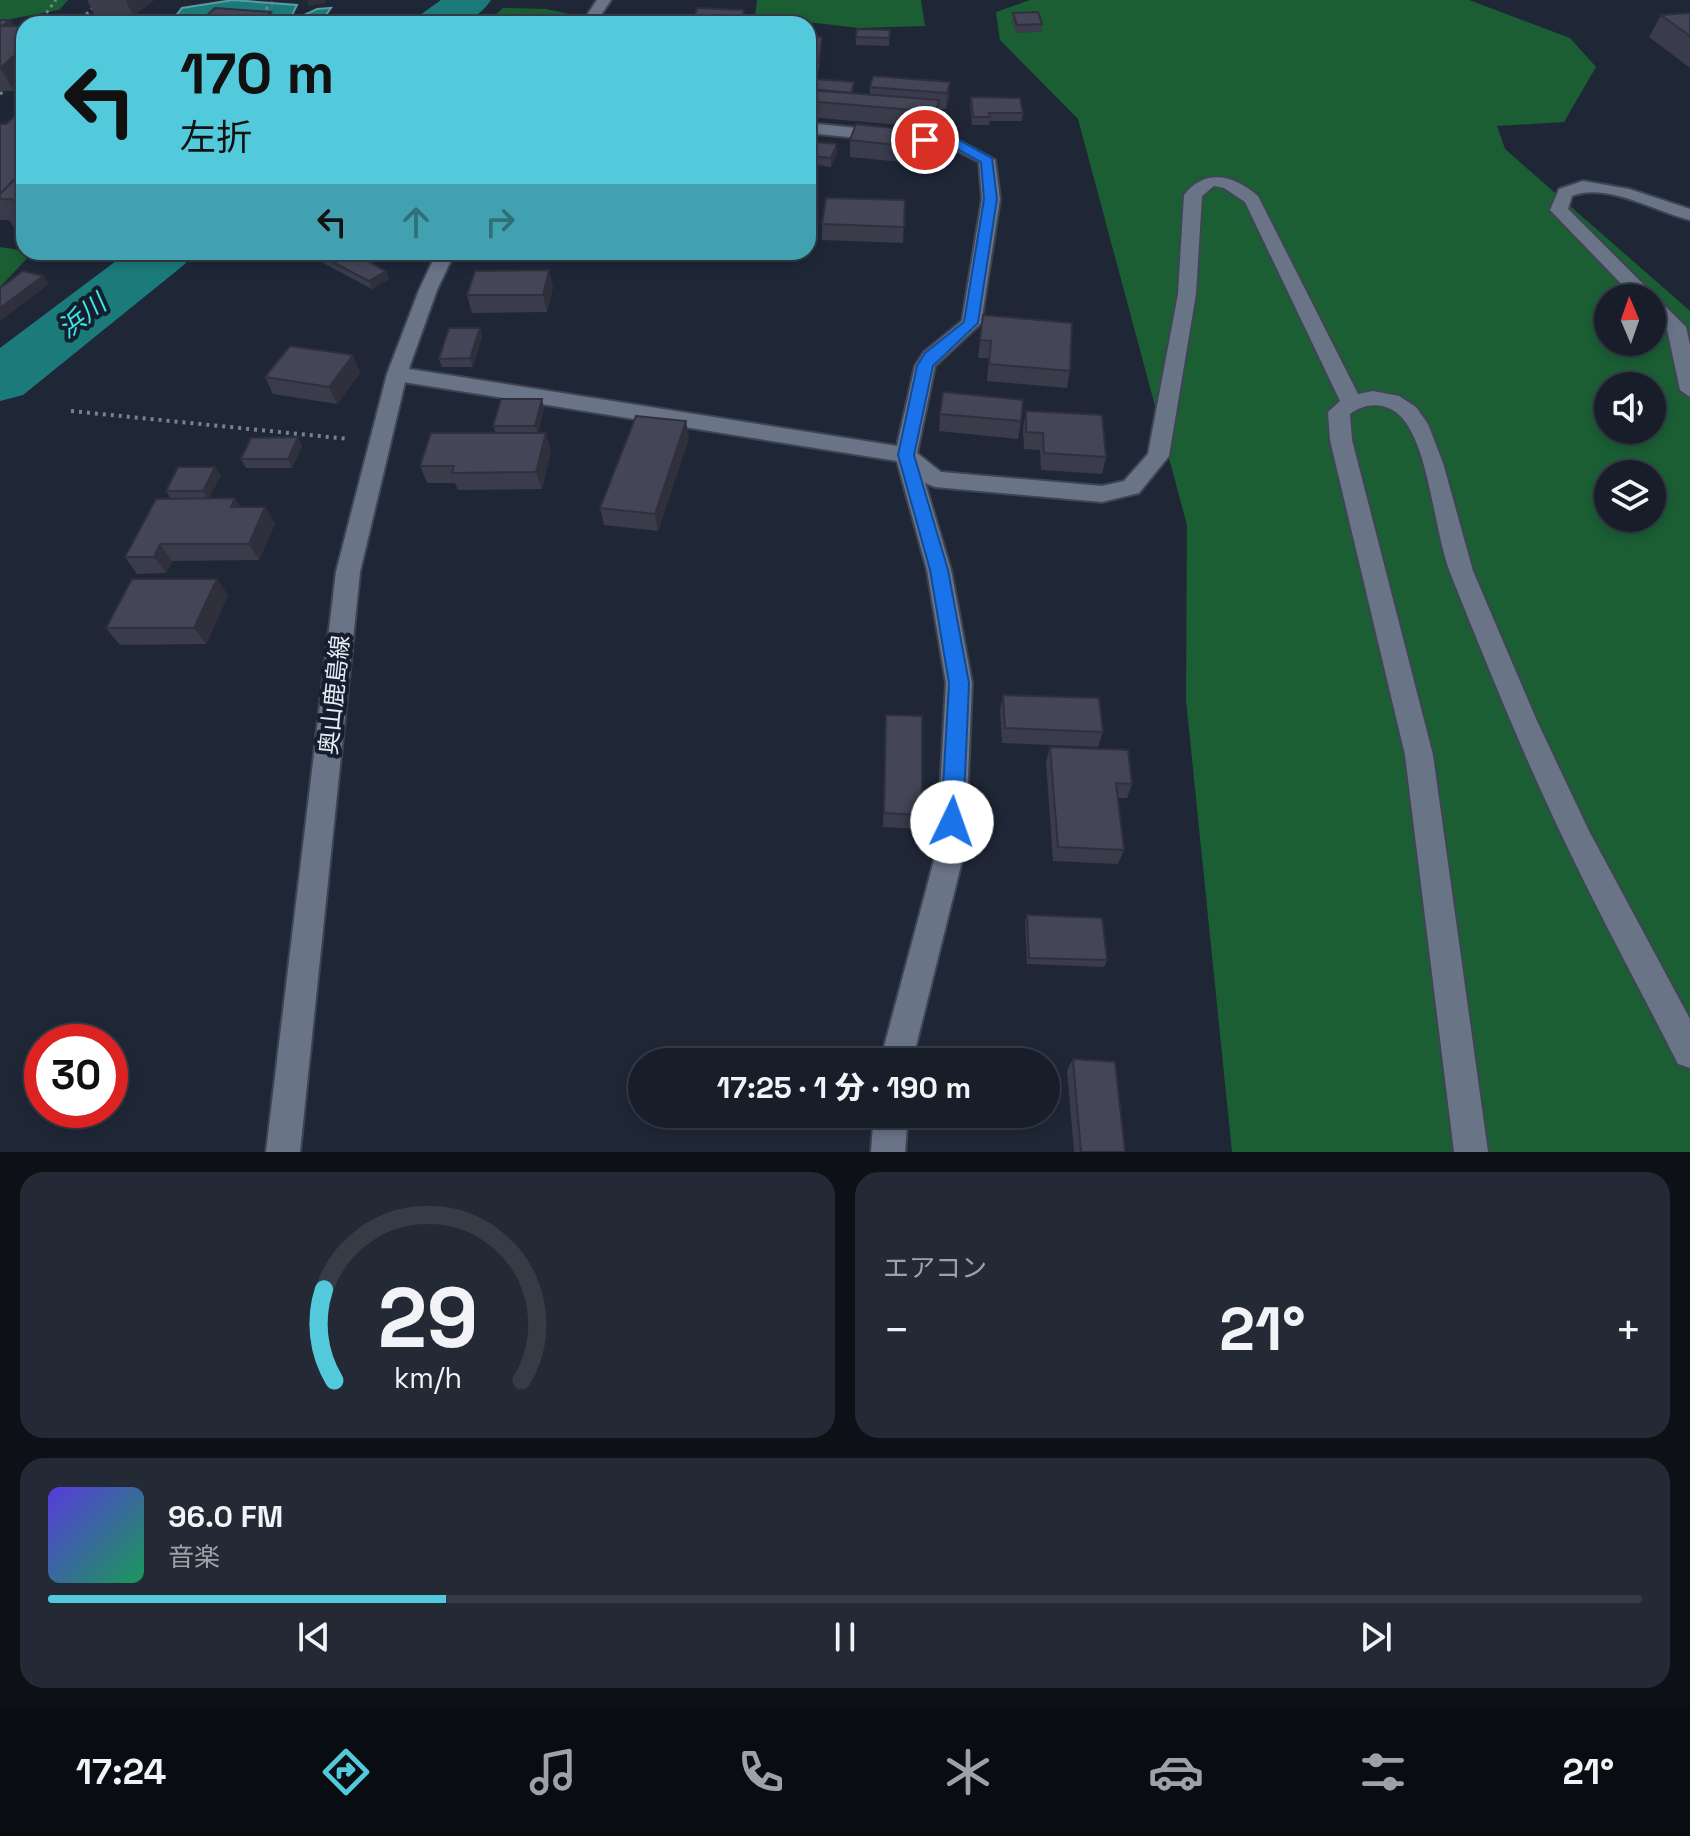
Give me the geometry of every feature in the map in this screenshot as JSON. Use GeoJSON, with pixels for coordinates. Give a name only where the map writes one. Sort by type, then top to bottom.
{"type":"FeatureCollection","features":[{"type":"Feature","properties":{"kind":"street"},"geometry":{"type":"LineString","coordinates":[[816,129],[954,143],[987,160],[991,199],[971,323],[931,357],[925,366],[906,455],[939,570],[959,683],[951,849],[900,1048]]}},
{"type":"Feature","properties":{"kind":"street"},"geometry":{"type":"LineString","coordinates":[[397,374],[906,455],[935,479],[1102,494],[1131,487],[1158,456],[1187,294],[1193,195],[1200,184],[1225,181],[1239,187],[1252,200],[1351,401]]}},
{"type":"Feature","properties":{"kind":"street"},"geometry":{"type":"LineString","coordinates":[[1632,284],[1559,210],[1565,193],[1583,186],[1596,188],[1690,215]]}},
{"type":"Feature","properties":{"kind":"street","name":"奥山鹿島線"},"geometry":{"type":"LineString","coordinates":[[283,1152],[348,572],[397,374],[442,260]]}},
{"type":"Feature","properties":{"kind":"street"},"geometry":{"type":"LineString","coordinates":[[1666,317],[1676,327],[1690,390]]}},
{"type":"Feature","properties":{"kind":"street"},"geometry":{"type":"LineString","coordinates":[[1471,1152],[1419,755],[1341,440],[1339,412],[1351,401],[1369,396],[1391,401],[1411,412],[1427,444],[1451,548],[1564,810],[1690,1052]]}},
{"type":"Feature","properties":{"kind":"street"},"geometry":{"type":"LineString","coordinates":[[888,1152],[890,1128]]}},
{"type":"Feature","properties":{"kind":"path"},"geometry":{"type":"LineString","coordinates":[[260,16],[274,1]]}},
{"type":"Feature","properties":{"kind":"path"},"geometry":{"type":"LineString","coordinates":[[84,16],[96,5]]}},
{"type":"Feature","properties":{"kind":"path"},"geometry":{"type":"LineString","coordinates":[[71,411],[378,442]]}},
{"type":"Feature","properties":{"kind":"shaded area"},"geometry":{"type":"Polygon","coordinates":[[[0,0],[68,0],[59,10],[0,21],[0,0]]]}},
{"type":"Feature","properties":{"kind":"shaded area"},"geometry":{"type":"Polygon","coordinates":[[[233,0],[297,5],[292,15],[296,16],[176,16],[182,8],[233,0]]]}},
{"type":"Feature","properties":{"kind":"shaded area"},"geometry":{"type":"Polygon","coordinates":[[[757,0],[921,0],[925,26],[859,28],[816,23],[816,16],[755,16],[757,0]]]}},
{"type":"Feature","properties":{"kind":"shaded area"},"geometry":{"type":"Polygon","coordinates":[[[1030,0],[1469,0],[1570,38],[1596,67],[1564,122],[1497,126],[1505,149],[1659,284],[1594,284],[1594,356],[1666,356],[1666,290],[1690,311],[1690,1152],[1232,1152],[1186,700],[1187,525],[1078,119],[1000,40],[996,12],[1030,0]]]}},
{"type":"Feature","properties":{"kind":"shaded area"},"geometry":{"type":"Polygon","coordinates":[[[331,8],[325,16],[302,16],[317,9],[331,8]]]}},
{"type":"Feature","properties":{"kind":"shaded area"},"geometry":{"type":"Polygon","coordinates":[[[503,8],[546,9],[574,15],[574,16],[494,16],[503,8]]]}},
{"type":"Feature","properties":{"kind":"shaded area"},"geometry":{"type":"Polygon","coordinates":[[[0,247],[16,249],[16,260],[25,260],[0,287],[0,247]]]}},
{"type":"Feature","properties":{"kind":"building"},"geometry":{"type":"Polygon","coordinates":[[[215,8],[271,12],[267,16],[206,16],[215,8]]]}},
{"type":"Feature","properties":{"kind":"building"},"geometry":{"type":"Polygon","coordinates":[[[697,8],[744,10],[742,16],[694,16],[697,8]]]}},
{"type":"Feature","properties":{"kind":"building"},"geometry":{"type":"Polygon","coordinates":[[[1038,12],[1042,24],[1017,25],[1013,13],[1038,12]]]}},
{"type":"Feature","properties":{"kind":"building"},"geometry":{"type":"Polygon","coordinates":[[[1690,13],[1690,36],[1661,15],[1690,13]]]}},
{"type":"Feature","properties":{"kind":"building"},"geometry":{"type":"Polygon","coordinates":[[[0,20],[10,20],[2,26],[16,26],[16,54],[0,68],[0,20]]]}},
{"type":"Feature","properties":{"kind":"building"},"geometry":{"type":"Polygon","coordinates":[[[857,29],[890,30],[889,38],[856,37],[857,29]]]}},
{"type":"Feature","properties":{"kind":"building"},"geometry":{"type":"Polygon","coordinates":[[[816,37],[822,37],[819,62],[816,62],[816,37]]]}},
{"type":"Feature","properties":{"kind":"building"},"geometry":{"type":"Polygon","coordinates":[[[873,76],[950,82],[947,93],[870,87],[873,76]]]}},
{"type":"Feature","properties":{"kind":"building"},"geometry":{"type":"Polygon","coordinates":[[[816,79],[854,82],[851,93],[816,90],[816,79]]]}},
{"type":"Feature","properties":{"kind":"building"},"geometry":{"type":"Polygon","coordinates":[[[816,91],[939,100],[936,112],[816,102],[816,91]]]}},
{"type":"Feature","properties":{"kind":"building"},"geometry":{"type":"Polygon","coordinates":[[[971,97],[1020,98],[1023,113],[989,113],[990,117],[973,117],[971,97]]]}},
{"type":"Feature","properties":{"kind":"building"},"geometry":{"type":"Polygon","coordinates":[[[16,115],[16,178],[0,194],[0,124],[6,124],[16,115]]]}},
{"type":"Feature","properties":{"kind":"building"},"geometry":{"type":"Polygon","coordinates":[[[856,124],[928,132],[923,148],[850,140],[856,124]]]}},
{"type":"Feature","properties":{"kind":"building"},"geometry":{"type":"Polygon","coordinates":[[[935,141],[953,143],[950,155],[931,153],[935,141]]]}},
{"type":"Feature","properties":{"kind":"building"},"geometry":{"type":"Polygon","coordinates":[[[816,142],[837,144],[831,158],[816,157],[816,142]]]}},
{"type":"Feature","properties":{"kind":"building"},"geometry":{"type":"Polygon","coordinates":[[[16,178],[16,200],[0,199],[0,194],[16,178]]]}},
{"type":"Feature","properties":{"kind":"building"},"geometry":{"type":"Polygon","coordinates":[[[826,198],[905,200],[904,227],[822,224],[826,198]]]}},
{"type":"Feature","properties":{"kind":"building"},"geometry":{"type":"Polygon","coordinates":[[[329,260],[366,260],[386,271],[369,281],[329,260]]]}},
{"type":"Feature","properties":{"kind":"building"},"geometry":{"type":"Polygon","coordinates":[[[549,270],[543,295],[467,295],[475,271],[549,270]]]}},
{"type":"Feature","properties":{"kind":"building"},"geometry":{"type":"Polygon","coordinates":[[[23,271],[43,276],[0,308],[0,288],[23,271]]]}},
{"type":"Feature","properties":{"kind":"building"},"geometry":{"type":"Polygon","coordinates":[[[983,315],[1072,323],[1070,371],[989,364],[991,341],[980,340],[983,315]]]}},
{"type":"Feature","properties":{"kind":"building"},"geometry":{"type":"Polygon","coordinates":[[[449,328],[480,328],[470,358],[439,359],[449,328]]]}},
{"type":"Feature","properties":{"kind":"building"},"geometry":{"type":"Polygon","coordinates":[[[290,346],[353,355],[329,387],[265,377],[290,346]]]}},
{"type":"Feature","properties":{"kind":"building"},"geometry":{"type":"Polygon","coordinates":[[[943,392],[1023,400],[1021,421],[940,414],[943,392]]]}},
{"type":"Feature","properties":{"kind":"building"},"geometry":{"type":"Polygon","coordinates":[[[501,399],[542,399],[535,426],[493,426],[501,399]]]}},
{"type":"Feature","properties":{"kind":"building"},"geometry":{"type":"Polygon","coordinates":[[[1026,411],[1102,415],[1106,457],[1044,453],[1043,433],[1026,432],[1026,411]]]}},
{"type":"Feature","properties":{"kind":"building"},"geometry":{"type":"Polygon","coordinates":[[[636,416],[686,421],[655,514],[600,508],[636,416]]]}},
{"type":"Feature","properties":{"kind":"building"},"geometry":{"type":"Polygon","coordinates":[[[431,433],[546,433],[536,472],[452,473],[454,466],[420,466],[431,433]]]}},
{"type":"Feature","properties":{"kind":"building"},"geometry":{"type":"Polygon","coordinates":[[[298,437],[288,459],[241,459],[251,438],[298,437]]]}},
{"type":"Feature","properties":{"kind":"building"},"geometry":{"type":"Polygon","coordinates":[[[178,467],[215,467],[203,491],[166,491],[178,467]]]}},
{"type":"Feature","properties":{"kind":"building"},"geometry":{"type":"Polygon","coordinates":[[[235,498],[231,507],[265,507],[249,544],[160,544],[154,557],[125,557],[156,499],[235,498]]]}},
{"type":"Feature","properties":{"kind":"building"},"geometry":{"type":"Polygon","coordinates":[[[132,579],[217,579],[194,628],[106,628],[132,579]]]}},
{"type":"Feature","properties":{"kind":"building"},"geometry":{"type":"Polygon","coordinates":[[[1003,695],[1099,698],[1103,732],[1005,728],[1003,695]]]}},
{"type":"Feature","properties":{"kind":"building"},"geometry":{"type":"Polygon","coordinates":[[[886,715],[922,716],[922,815],[884,813],[886,715]]]}},
{"type":"Feature","properties":{"kind":"building"},"geometry":{"type":"Polygon","coordinates":[[[1050,747],[1128,750],[1132,784],[1116,783],[1124,850],[1058,847],[1050,747]]]}},
{"type":"Feature","properties":{"kind":"building"},"geometry":{"type":"Polygon","coordinates":[[[1027,915],[1102,918],[1107,960],[1029,958],[1027,915]]]}},
{"type":"Feature","properties":{"kind":"building"},"geometry":{"type":"Polygon","coordinates":[[[1073,1059],[1115,1062],[1125,1152],[1081,1152],[1073,1059]]]}},
{"type":"Feature","properties":{"kind":"waterway","name":"浜川"},"geometry":{"type":"LineString","coordinates":[[447,16],[469,0]]}},
{"type":"Feature","properties":{"kind":"waterway","name":"浜川"},"geometry":{"type":"LineString","coordinates":[[0,380],[155,260]]}},
{"type":"Feature","properties":{"kind":"route"},"geometry":{"type":"LineString","coordinates":[[925,140],[954,143],[987,160],[991,199],[971,323],[931,357],[925,366],[906,455],[939,570],[959,683],[952,822]]}}]}
